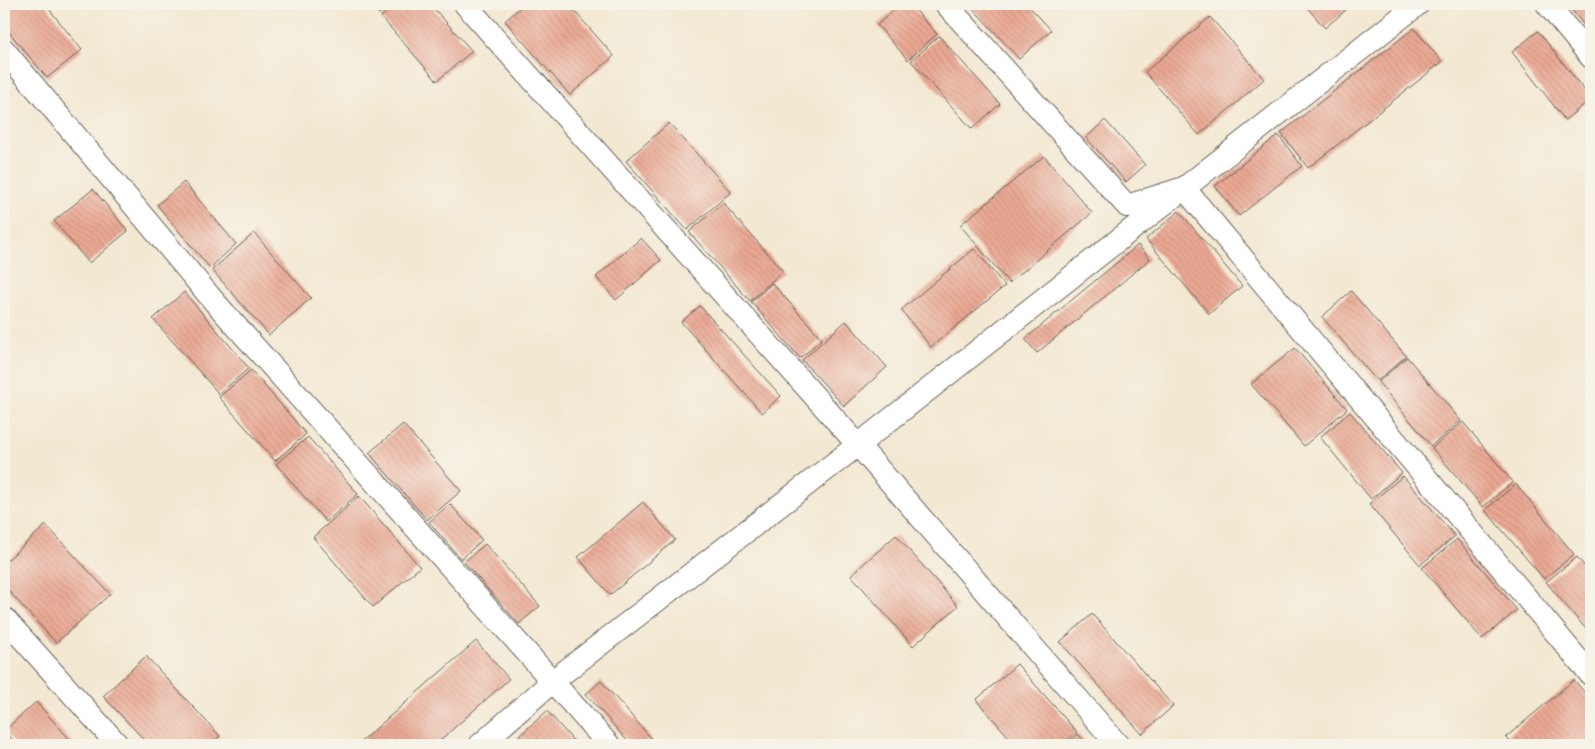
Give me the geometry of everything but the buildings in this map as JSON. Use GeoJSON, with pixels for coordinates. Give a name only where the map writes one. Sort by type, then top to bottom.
{"type":"FeatureCollection","features":[{"type":"Feature","properties":{"kind":"street"},"geometry":{"type":"LineString","coordinates":[[465,4],[858,445],[1118,745]]}},
{"type":"Feature","properties":{"kind":"street"},"geometry":{"type":"LineString","coordinates":[[946,4],[1128,206],[1184,188]]}},
{"type":"Feature","properties":{"kind":"street"},"geometry":{"type":"LineString","coordinates":[[480,745],[554,680],[858,445],[1418,4]]}},
{"type":"Feature","properties":{"kind":"street"},"geometry":{"type":"LineString","coordinates":[[1547,4],[1591,58]]}},
{"type":"Feature","properties":{"kind":"street"},"geometry":{"type":"LineString","coordinates":[[4,50],[212,299],[610,745]]}},
{"type":"Feature","properties":{"kind":"street"},"geometry":{"type":"LineString","coordinates":[[1184,188],[1591,676]]}},
{"type":"Feature","properties":{"kind":"street"},"geometry":{"type":"LineString","coordinates":[[4,618],[118,745]]}}]}
